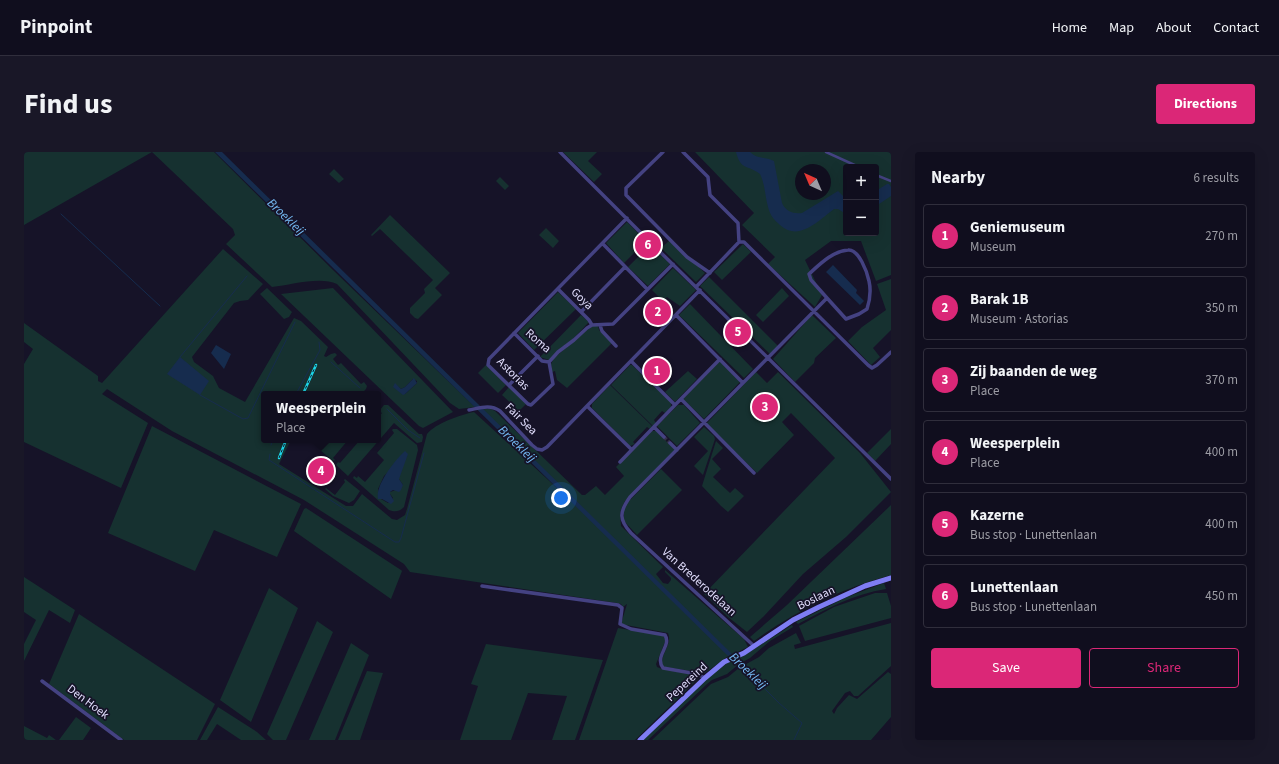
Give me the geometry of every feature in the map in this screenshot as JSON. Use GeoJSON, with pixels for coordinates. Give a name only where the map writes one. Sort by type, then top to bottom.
{"type":"FeatureCollection","features":[{"type":"Feature","properties":{"kind":"main road","name":"Boslaan"},"geometry":{"type":"LineString","coordinates":[[754,646],[793,620],[819,606],[865,586],[891,578]]}},
{"type":"Feature","properties":{"kind":"main road","name":"Pepereind"},"geometry":{"type":"LineString","coordinates":[[640,740],[705,678],[729,660],[744,653],[754,646]]}},
{"type":"Feature","properties":{"kind":"street"},"geometry":{"type":"LineString","coordinates":[[560,152],[891,479]]}},
{"type":"Feature","properties":{"kind":"street"},"geometry":{"type":"LineString","coordinates":[[663,152],[626,188],[626,195],[687,257],[710,273]]}},
{"type":"Feature","properties":{"kind":"street"},"geometry":{"type":"LineString","coordinates":[[683,152],[708,178],[710,195],[738,223],[739,242],[696,287]]}},
{"type":"Feature","properties":{"kind":"street"},"geometry":{"type":"LineString","coordinates":[[826,152],[852,164]]}},
{"type":"Feature","properties":{"kind":"street"},"geometry":{"type":"LineString","coordinates":[[879,176],[891,181]]}},
{"type":"Feature","properties":{"kind":"street","name":"Astorias"},"geometry":{"type":"LineString","coordinates":[[549,362],[553,384],[531,405],[528,404],[488,365],[487,361],[627,218]]}},
{"type":"Feature","properties":{"kind":"street"},"geometry":{"type":"LineString","coordinates":[[739,242],[744,242],[872,368],[891,352]]}},
{"type":"Feature","properties":{"kind":"street"},"geometry":{"type":"LineString","coordinates":[[603,244],[648,290]]}},
{"type":"Feature","properties":{"kind":"street"},"geometry":{"type":"LineString","coordinates":[[854,250],[858,254],[869,281],[870,299],[867,308],[859,314],[846,319],[827,298],[811,280],[809,274],[836,253],[854,250]]}},
{"type":"Feature","properties":{"kind":"street"},"geometry":{"type":"LineString","coordinates":[[549,362],[558,352],[592,325],[613,324],[673,264]]}},
{"type":"Feature","properties":{"kind":"street"},"geometry":{"type":"LineString","coordinates":[[581,312],[625,267]]}},
{"type":"Feature","properties":{"kind":"street","name":"Goya"},"geometry":{"type":"LineString","coordinates":[[558,289],[589,320],[592,325]]}},
{"type":"Feature","properties":{"kind":"street"},"geometry":{"type":"LineString","coordinates":[[632,449],[587,406],[700,290]]}},
{"type":"Feature","properties":{"kind":"street"},"geometry":{"type":"LineString","coordinates":[[670,442],[677,450],[827,298]]}},
{"type":"Feature","properties":{"kind":"street"},"geometry":{"type":"LineString","coordinates":[[676,315],[743,383]]}},
{"type":"Feature","properties":{"kind":"street"},"geometry":{"type":"LineString","coordinates":[[600,325],[602,331],[616,346]]}},
{"type":"Feature","properties":{"kind":"street","name":"Roma"},"geometry":{"type":"LineString","coordinates":[[514,333],[542,361],[549,362]]}},
{"type":"Feature","properties":{"kind":"street","name":"Fair Sea"},"geometry":{"type":"LineString","coordinates":[[509,385],[538,356]]}},
{"type":"Feature","properties":{"kind":"street"},"geometry":{"type":"LineString","coordinates":[[620,462],[720,359]]}},
{"type":"Feature","properties":{"kind":"street"},"geometry":{"type":"LineString","coordinates":[[631,361],[675,405]]}},
{"type":"Feature","properties":{"kind":"street"},"geometry":{"type":"LineString","coordinates":[[681,399],[754,473]]}},
{"type":"Feature","properties":{"kind":"street","name":"Fair Sea"},"geometry":{"type":"LineString","coordinates":[[469,410],[493,407],[500,411],[537,449],[542,450],[587,406]]}},
{"type":"Feature","properties":{"kind":"street"},"geometry":{"type":"LineString","coordinates":[[654,427],[664,437]]}},
{"type":"Feature","properties":{"kind":"street","name":"Van Brederodelaan"},"geometry":{"type":"LineString","coordinates":[[677,450],[630,497],[623,508],[622,522],[631,533],[754,646]]}},
{"type":"Feature","properties":{"kind":"street"},"geometry":{"type":"LineString","coordinates":[[482,586],[618,605],[622,608],[620,624],[631,629],[665,635],[667,642],[660,659],[660,664],[663,668],[697,674],[705,678]]}},
{"type":"Feature","properties":{"kind":"street","name":"Den Hoek"},"geometry":{"type":"LineString","coordinates":[[42,681],[121,740]]}},
{"type":"Feature","properties":{"kind":"green space"},"geometry":{"type":"Polygon","coordinates":[[[24,152],[152,152],[24,225],[24,152]]]}},
{"type":"Feature","properties":{"kind":"green space"},"geometry":{"type":"Polygon","coordinates":[[[152,152],[214,152],[333,270],[475,407],[459,409],[450,403],[337,284],[314,281],[272,287],[226,244],[235,235],[233,229],[152,152]]]}},
{"type":"Feature","properties":{"kind":"green space"},"geometry":{"type":"Polygon","coordinates":[[[563,152],[597,152],[588,161],[602,174],[594,182],[563,152]]]}},
{"type":"Feature","properties":{"kind":"green space"},"geometry":{"type":"Polygon","coordinates":[[[695,152],[891,152],[891,275],[876,281],[861,241],[831,241],[805,260],[822,295],[815,307],[768,264],[775,257],[742,225],[754,213],[695,152]]]}},
{"type":"Feature","properties":{"kind":"green space"},"geometry":{"type":"Polygon","coordinates":[[[334,169],[344,179],[339,183],[329,174],[334,169]]]}},
{"type":"Feature","properties":{"kind":"green space"},"geometry":{"type":"Polygon","coordinates":[[[500,177],[509,186],[505,190],[496,181],[500,177]]]}},
{"type":"Feature","properties":{"kind":"green space"},"geometry":{"type":"Polygon","coordinates":[[[390,215],[450,273],[435,288],[442,295],[418,319],[410,313],[410,308],[425,293],[424,289],[433,280],[380,229],[372,236],[371,235],[390,215]]]}},
{"type":"Feature","properties":{"kind":"green space"},"geometry":{"type":"Polygon","coordinates":[[[627,222],[646,241],[624,263],[606,243],[627,222]]]}},
{"type":"Feature","properties":{"kind":"green space"},"geometry":{"type":"Polygon","coordinates":[[[546,228],[559,241],[553,248],[539,235],[546,228]]]}},
{"type":"Feature","properties":{"kind":"green space"},"geometry":{"type":"Polygon","coordinates":[[[670,240],[705,273],[696,282],[661,248],[670,240]]]}},
{"type":"Feature","properties":{"kind":"green space"},"geometry":{"type":"Polygon","coordinates":[[[743,244],[751,252],[722,280],[714,272],[743,244]]]}},
{"type":"Feature","properties":{"kind":"green space"},"geometry":{"type":"Polygon","coordinates":[[[650,245],[670,264],[648,286],[628,267],[650,245]]]}},
{"type":"Feature","properties":{"kind":"green space"},"geometry":{"type":"Polygon","coordinates":[[[223,249],[263,284],[248,300],[234,303],[192,357],[194,362],[213,376],[219,388],[245,402],[294,318],[301,321],[328,347],[324,356],[326,357],[335,353],[337,355],[333,359],[338,365],[341,363],[361,384],[364,382],[367,386],[364,391],[261,391],[261,443],[290,443],[279,464],[346,506],[353,506],[362,494],[392,519],[397,520],[405,515],[427,434],[442,423],[455,417],[474,412],[604,531],[481,409],[491,409],[495,411],[582,495],[585,495],[596,486],[605,495],[624,476],[616,467],[652,431],[656,431],[675,450],[625,501],[620,513],[621,526],[663,567],[656,574],[663,583],[668,584],[671,580],[665,570],[744,639],[748,647],[727,657],[705,673],[665,667],[662,666],[662,662],[669,641],[668,633],[621,624],[627,604],[623,607],[621,604],[617,603],[410,572],[404,564],[304,500],[172,431],[107,389],[102,394],[148,423],[121,488],[24,442],[24,364],[33,349],[24,342],[24,323],[98,376],[98,381],[102,383],[223,249]]]}},
{"type":"Feature","properties":{"kind":"green space"},"geometry":{"type":"Polygon","coordinates":[[[673,268],[696,290],[680,306],[667,297],[663,301],[652,290],[673,268]]]}},
{"type":"Feature","properties":{"kind":"green space"},"geometry":{"type":"Polygon","coordinates":[[[709,277],[778,346],[770,354],[700,286],[709,277]]]}},
{"type":"Feature","properties":{"kind":"green space"},"geometry":{"type":"Polygon","coordinates":[[[891,279],[891,330],[873,348],[880,357],[871,365],[848,341],[862,327],[886,310],[877,284],[891,279]]]}},
{"type":"Feature","properties":{"kind":"green space"},"geometry":{"type":"Polygon","coordinates":[[[267,288],[292,312],[289,317],[284,319],[260,294],[267,288]]]}},
{"type":"Feature","properties":{"kind":"green space"},"geometry":{"type":"Polygon","coordinates":[[[333,288],[453,412],[423,428],[419,426],[281,294],[333,288]],[[413,379],[401,389],[395,384],[405,394],[417,383],[417,381],[413,379]]]}},
{"type":"Feature","properties":{"kind":"green space"},"geometry":{"type":"Polygon","coordinates":[[[782,288],[789,296],[763,322],[756,315],[782,288]]]}},
{"type":"Feature","properties":{"kind":"green space"},"geometry":{"type":"Polygon","coordinates":[[[558,292],[576,309],[534,350],[518,333],[558,292]]]}},
{"type":"Feature","properties":{"kind":"green space"},"geometry":{"type":"Polygon","coordinates":[[[690,304],[753,369],[744,378],[679,315],[690,304]]]}},
{"type":"Feature","properties":{"kind":"green space"},"geometry":{"type":"Polygon","coordinates":[[[581,315],[589,322],[573,339],[558,350],[549,360],[540,357],[581,315]]]}},
{"type":"Feature","properties":{"kind":"green space"},"geometry":{"type":"Polygon","coordinates":[[[812,315],[836,338],[815,358],[814,363],[795,382],[773,359],[812,315]]]}},
{"type":"Feature","properties":{"kind":"green space"},"geometry":{"type":"Polygon","coordinates":[[[592,326],[598,326],[599,330],[612,343],[567,388],[557,380],[555,371],[552,372],[551,364],[554,358],[592,326]]]}},
{"type":"Feature","properties":{"kind":"green space"},"geometry":{"type":"Polygon","coordinates":[[[720,361],[740,382],[704,419],[683,399],[720,361]]]}},
{"type":"Feature","properties":{"kind":"green space"},"geometry":{"type":"Polygon","coordinates":[[[486,365],[506,385],[498,393],[478,373],[486,365]]]}},
{"type":"Feature","properties":{"kind":"green space"},"geometry":{"type":"Polygon","coordinates":[[[630,365],[632,365],[671,402],[671,407],[665,413],[662,411],[654,420],[656,423],[653,426],[611,385],[630,365]]]}},
{"type":"Feature","properties":{"kind":"green space"},"geometry":{"type":"Polygon","coordinates":[[[688,371],[697,379],[675,402],[665,392],[688,371]]]}},
{"type":"Feature","properties":{"kind":"green space"},"geometry":{"type":"Polygon","coordinates":[[[756,372],[767,383],[778,372],[860,453],[891,492],[846,537],[803,574],[747,632],[728,617],[704,594],[835,458],[791,413],[782,422],[794,435],[757,473],[706,424],[756,372]]]}},
{"type":"Feature","properties":{"kind":"green space"},"geometry":{"type":"Polygon","coordinates":[[[610,385],[652,426],[650,429],[647,427],[633,442],[635,444],[630,446],[592,408],[592,404],[610,385]]]}},
{"type":"Feature","properties":{"kind":"green space"},"geometry":{"type":"Polygon","coordinates":[[[509,387],[526,404],[519,411],[502,395],[509,387]]]}},
{"type":"Feature","properties":{"kind":"green space"},"geometry":{"type":"Polygon","coordinates":[[[384,405],[388,405],[419,434],[422,434],[422,442],[417,443],[394,423],[381,438],[381,409],[384,405]]]}},
{"type":"Feature","properties":{"kind":"green space"},"geometry":{"type":"Polygon","coordinates":[[[678,405],[684,405],[700,423],[677,446],[657,426],[678,405]]]}},
{"type":"Feature","properties":{"kind":"green space"},"geometry":{"type":"Polygon","coordinates":[[[152,426],[301,504],[277,557],[214,530],[195,571],[108,533],[152,426]]]}},
{"type":"Feature","properties":{"kind":"green space"},"geometry":{"type":"Polygon","coordinates":[[[704,427],[714,436],[715,439],[703,475],[694,466],[708,451],[694,437],[704,427]]]}},
{"type":"Feature","properties":{"kind":"green space"},"geometry":{"type":"Polygon","coordinates":[[[397,429],[417,445],[418,450],[404,507],[399,511],[389,510],[353,478],[354,476],[357,478],[358,476],[365,482],[384,460],[377,453],[394,433],[392,430],[397,429]],[[389,471],[384,476],[378,489],[381,499],[388,503],[393,498],[390,492],[403,485],[399,479],[389,471]]]}},
{"type":"Feature","properties":{"kind":"green space"},"geometry":{"type":"Polygon","coordinates":[[[891,429],[891,444],[875,461],[867,453],[891,429]]]}},
{"type":"Feature","properties":{"kind":"green space"},"geometry":{"type":"Polygon","coordinates":[[[716,441],[723,448],[712,459],[721,469],[713,477],[730,493],[735,488],[744,496],[728,512],[702,486],[716,441]]]}},
{"type":"Feature","properties":{"kind":"green space"},"geometry":{"type":"Polygon","coordinates":[[[326,443],[346,443],[333,458],[335,460],[333,461],[320,450],[324,448],[323,447],[326,443]]]}},
{"type":"Feature","properties":{"kind":"green space"},"geometry":{"type":"Polygon","coordinates":[[[357,443],[377,443],[348,476],[336,465],[338,462],[340,463],[357,443]]]}},
{"type":"Feature","properties":{"kind":"green space"},"geometry":{"type":"Polygon","coordinates":[[[661,469],[682,490],[637,535],[624,521],[624,508],[627,503],[661,469]]]}},
{"type":"Feature","properties":{"kind":"green space"},"geometry":{"type":"Polygon","coordinates":[[[345,479],[360,491],[354,500],[349,503],[333,496],[325,489],[326,488],[335,495],[345,482],[345,479]]]}},
{"type":"Feature","properties":{"kind":"green space"},"geometry":{"type":"Polygon","coordinates":[[[891,505],[891,575],[854,587],[803,610],[754,641],[750,637],[787,605],[891,505]]]}},
{"type":"Feature","properties":{"kind":"green space"},"geometry":{"type":"Polygon","coordinates":[[[306,508],[402,571],[391,599],[294,531],[304,509],[306,508]]]}},
{"type":"Feature","properties":{"kind":"green space"},"geometry":{"type":"Polygon","coordinates":[[[24,577],[75,610],[70,623],[49,610],[24,661],[24,644],[36,620],[24,612],[24,577]]]}},
{"type":"Feature","properties":{"kind":"green space"},"geometry":{"type":"Polygon","coordinates":[[[884,583],[886,589],[851,598],[798,624],[796,622],[847,597],[884,583]]]}},
{"type":"Feature","properties":{"kind":"green space"},"geometry":{"type":"Polygon","coordinates":[[[269,588],[298,608],[251,722],[220,700],[269,588]]]}},
{"type":"Feature","properties":{"kind":"green space"},"geometry":{"type":"Polygon","coordinates":[[[875,593],[887,593],[891,606],[891,618],[805,641],[799,626],[834,607],[875,593]]]}},
{"type":"Feature","properties":{"kind":"green space"},"geometry":{"type":"Polygon","coordinates":[[[79,614],[215,704],[197,740],[124,740],[49,684],[79,614]]]}},
{"type":"Feature","properties":{"kind":"green space"},"geometry":{"type":"Polygon","coordinates":[[[317,621],[333,632],[286,740],[273,740],[267,734],[317,621]]]}},
{"type":"Feature","properties":{"kind":"green space"},"geometry":{"type":"Polygon","coordinates":[[[891,623],[891,666],[858,696],[854,696],[850,691],[845,693],[832,711],[834,714],[837,708],[849,695],[857,699],[888,672],[891,674],[891,717],[871,740],[652,740],[711,684],[728,677],[739,668],[759,657],[769,648],[796,633],[801,643],[794,645],[795,649],[891,623]]]}},
{"type":"Feature","properties":{"kind":"green space"},"geometry":{"type":"Polygon","coordinates":[[[792,625],[793,627],[770,641],[750,658],[739,664],[727,674],[712,680],[648,740],[643,740],[708,677],[729,662],[743,656],[792,625]]]}},
{"type":"Feature","properties":{"kind":"green space"},"geometry":{"type":"Polygon","coordinates":[[[618,628],[665,636],[665,642],[656,664],[657,667],[700,676],[635,740],[579,740],[618,628]]]}},
{"type":"Feature","properties":{"kind":"green space"},"geometry":{"type":"Polygon","coordinates":[[[351,643],[369,655],[335,740],[309,740],[351,643]]]}},
{"type":"Feature","properties":{"kind":"green space"},"geometry":{"type":"Polygon","coordinates":[[[486,644],[603,660],[575,740],[552,740],[567,696],[528,693],[511,740],[460,740],[478,686],[471,684],[486,644]]]}},
{"type":"Feature","properties":{"kind":"green space"},"geometry":{"type":"Polygon","coordinates":[[[367,671],[383,673],[360,740],[338,740],[367,671]]]}},
{"type":"Feature","properties":{"kind":"green space"},"geometry":{"type":"Polygon","coordinates":[[[218,707],[257,732],[266,740],[241,740],[217,724],[207,740],[200,740],[218,707]]]}},
{"type":"Feature","properties":{"kind":"green space"},"geometry":{"type":"Polygon","coordinates":[[[76,717],[91,728],[83,740],[59,740],[76,717]]]}},
{"type":"Feature","properties":{"kind":"green space"},"geometry":{"type":"Polygon","coordinates":[[[24,726],[47,738],[49,735],[56,740],[24,740],[24,726]]]}},
{"type":"Feature","properties":{"kind":"water"},"geometry":{"type":"Polygon","coordinates":[[[215,152],[222,152],[732,654],[728,656],[215,152]]]}},
{"type":"Feature","properties":{"kind":"water"},"geometry":{"type":"Polygon","coordinates":[[[736,152],[750,152],[756,156],[774,161],[782,203],[793,213],[802,213],[823,200],[831,200],[831,195],[838,191],[843,196],[843,212],[838,209],[834,209],[808,228],[801,231],[787,230],[772,217],[760,174],[742,165],[736,152]]]}},
{"type":"Feature","properties":{"kind":"water"},"geometry":{"type":"Polygon","coordinates":[[[887,184],[891,187],[891,196],[879,204],[879,200],[879,189],[887,184]]]}},
{"type":"Feature","properties":{"kind":"water"},"geometry":{"type":"Polygon","coordinates":[[[833,265],[857,290],[856,293],[864,301],[860,305],[826,272],[833,265]]]}},
{"type":"Feature","properties":{"kind":"water"},"geometry":{"type":"Polygon","coordinates":[[[216,345],[231,354],[224,369],[211,353],[216,345]]]}},
{"type":"Feature","properties":{"kind":"water"},"geometry":{"type":"Polygon","coordinates":[[[180,357],[209,381],[200,395],[167,374],[180,357]]]}},
{"type":"Feature","properties":{"kind":"water"},"geometry":{"type":"Polygon","coordinates":[[[414,378],[417,383],[403,395],[393,387],[395,383],[401,389],[414,378]]]}},
{"type":"Feature","properties":{"kind":"water"},"geometry":{"type":"Polygon","coordinates":[[[405,451],[408,454],[399,479],[403,485],[401,490],[399,492],[393,490],[390,492],[394,501],[391,504],[382,499],[378,499],[378,493],[383,480],[391,466],[405,451]]]}},
{"type":"Feature","properties":{"kind":"waterway"},"geometry":{"type":"LineString","coordinates":[[61,214],[160,306]]}},
{"type":"Feature","properties":{"kind":"waterway"},"geometry":{"type":"LineString","coordinates":[[180,357],[247,276]]}},
{"type":"Feature","properties":{"kind":"waterway"},"geometry":{"type":"LineString","coordinates":[[261,391],[295,322]]}},
{"type":"Feature","properties":{"kind":"waterway"},"geometry":{"type":"LineString","coordinates":[[298,391],[320,350],[319,342]]}},
{"type":"Feature","properties":{"kind":"waterway"},"geometry":{"type":"LineString","coordinates":[[331,362],[360,388]]}},
{"type":"Feature","properties":{"kind":"waterway"},"geometry":{"type":"LineString","coordinates":[[200,395],[243,419],[248,418],[261,391]]}},
{"type":"Feature","properties":{"kind":"waterway"},"geometry":{"type":"LineString","coordinates":[[387,409],[408,430],[420,438]]}},
{"type":"Feature","properties":{"kind":"waterway"},"geometry":{"type":"LineString","coordinates":[[270,454],[269,460],[395,542],[399,542],[424,453]]}},
{"type":"Feature","properties":{"kind":"waterway","name":"Broekleij"},"geometry":{"type":"LineString","coordinates":[[735,659],[779,703],[802,723],[794,740]]}},
{"type":"Feature","properties":{"kind":"tunnel"},"geometry":{"type":"LineString","coordinates":[[664,437],[670,443]]}},
{"type":"Feature","properties":{"kind":"railway"},"geometry":{"type":"LineString","coordinates":[[304,391],[316,365]]}},
{"type":"Feature","properties":{"kind":"railway"},"geometry":{"type":"LineString","coordinates":[[279,458],[285,443]]}},
{"type":"Feature","properties":{"kind":"place","name":"Lunettenlaan"},"geometry":{"type":"Point","coordinates":[648,245]}},
{"type":"Feature","properties":{"kind":"place","name":"Barak 1B"},"geometry":{"type":"Point","coordinates":[658,312]}},
{"type":"Feature","properties":{"kind":"place","name":"Kazerne"},"geometry":{"type":"Point","coordinates":[738,332]}},
{"type":"Feature","properties":{"kind":"place","name":"Geniemuseum"},"geometry":{"type":"Point","coordinates":[657,371]}},
{"type":"Feature","properties":{"kind":"place","name":"Zij baanden de weg"},"geometry":{"type":"Point","coordinates":[765,407]}},
{"type":"Feature","properties":{"kind":"place","name":"Weesperplein"},"geometry":{"type":"Point","coordinates":[321,471]}}]}
